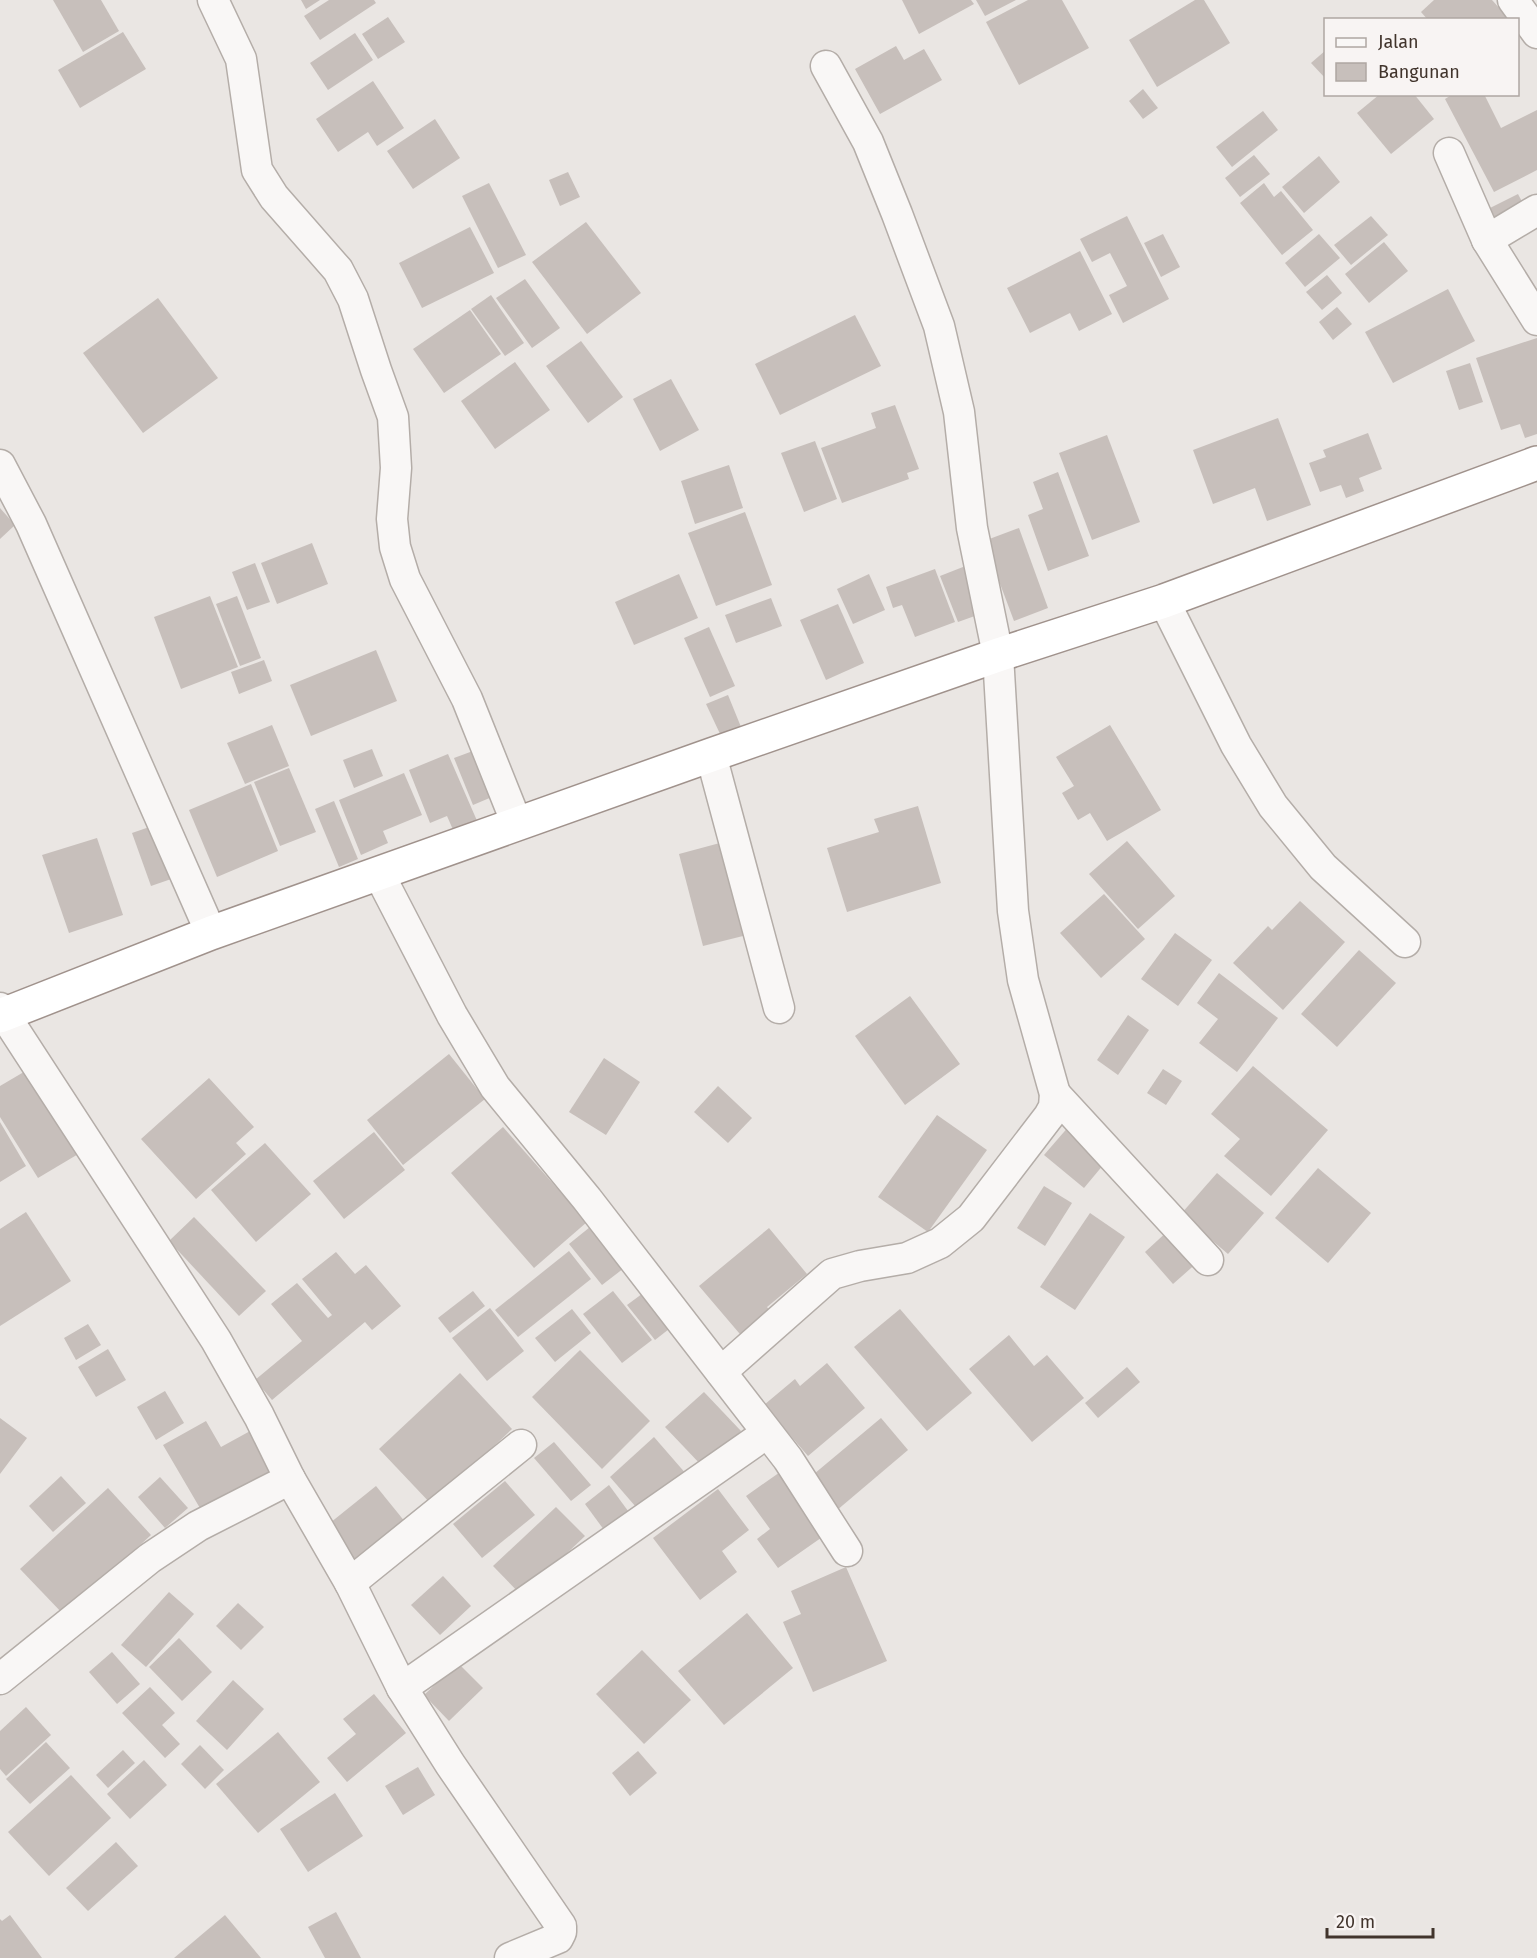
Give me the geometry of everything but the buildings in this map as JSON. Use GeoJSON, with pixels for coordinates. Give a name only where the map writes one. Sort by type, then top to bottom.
{"type":"FeatureCollection","features":[{"type":"Feature","properties":{"kind":"highway"},"geometry":{"type":"LineString","coordinates":[[2,1013],[211,933],[998,655],[1164,601],[1537,463]]}},
{"type":"Feature","properties":{"kind":"street"},"geometry":{"type":"LineString","coordinates":[[213,0],[241,59],[257,170],[274,197],[338,270],[353,299],[393,417],[396,468],[392,519],[395,547],[405,579],[467,699],[517,824]]}},
{"type":"Feature","properties":{"kind":"street"},"geometry":{"type":"LineString","coordinates":[[1513,0],[1537,33]]}},
{"type":"Feature","properties":{"kind":"street"},"geometry":{"type":"LineString","coordinates":[[722,1372],[832,1274],[860,1266],[907,1258],[940,1243],[971,1218],[1054,1107],[1054,1094],[1023,980],[1013,911],[998,655],[972,528],[959,412],[939,327],[897,214],[868,142],[826,66]]}},
{"type":"Feature","properties":{"kind":"street"},"geometry":{"type":"LineString","coordinates":[[1449,153],[1487,240],[1537,320]]}},
{"type":"Feature","properties":{"kind":"street"},"geometry":{"type":"LineString","coordinates":[[1487,240],[1537,210]]}},
{"type":"Feature","properties":{"kind":"street"},"geometry":{"type":"LineString","coordinates":[[0,465],[32,524],[211,933]]}},
{"type":"Feature","properties":{"kind":"street"},"geometry":{"type":"LineString","coordinates":[[1164,601],[1236,745],[1273,806],[1323,867],[1405,942]]}},
{"type":"Feature","properties":{"kind":"street"},"geometry":{"type":"LineString","coordinates":[[711,755],[779,1008]]}},
{"type":"Feature","properties":{"kind":"street"},"geometry":{"type":"LineString","coordinates":[[379,874],[452,1015],[495,1087],[587,1199],[722,1372],[788,1459],[847,1551]]}},
{"type":"Feature","properties":{"kind":"street"},"geometry":{"type":"LineString","coordinates":[[2,1013],[216,1340],[259,1416],[290,1479],[350,1583],[402,1688],[450,1764],[561,1926],[558,1938],[510,1958]]}},
{"type":"Feature","properties":{"kind":"street"},"geometry":{"type":"LineString","coordinates":[[1054,1094],[1208,1260]]}},
{"type":"Feature","properties":{"kind":"street"},"geometry":{"type":"LineString","coordinates":[[402,1688],[767,1433]]}},
{"type":"Feature","properties":{"kind":"street"},"geometry":{"type":"LineString","coordinates":[[350,1583],[521,1444]]}},
{"type":"Feature","properties":{"kind":"street"},"geometry":{"type":"LineString","coordinates":[[0,1679],[150,1558],[198,1526],[290,1479]]}}]}
